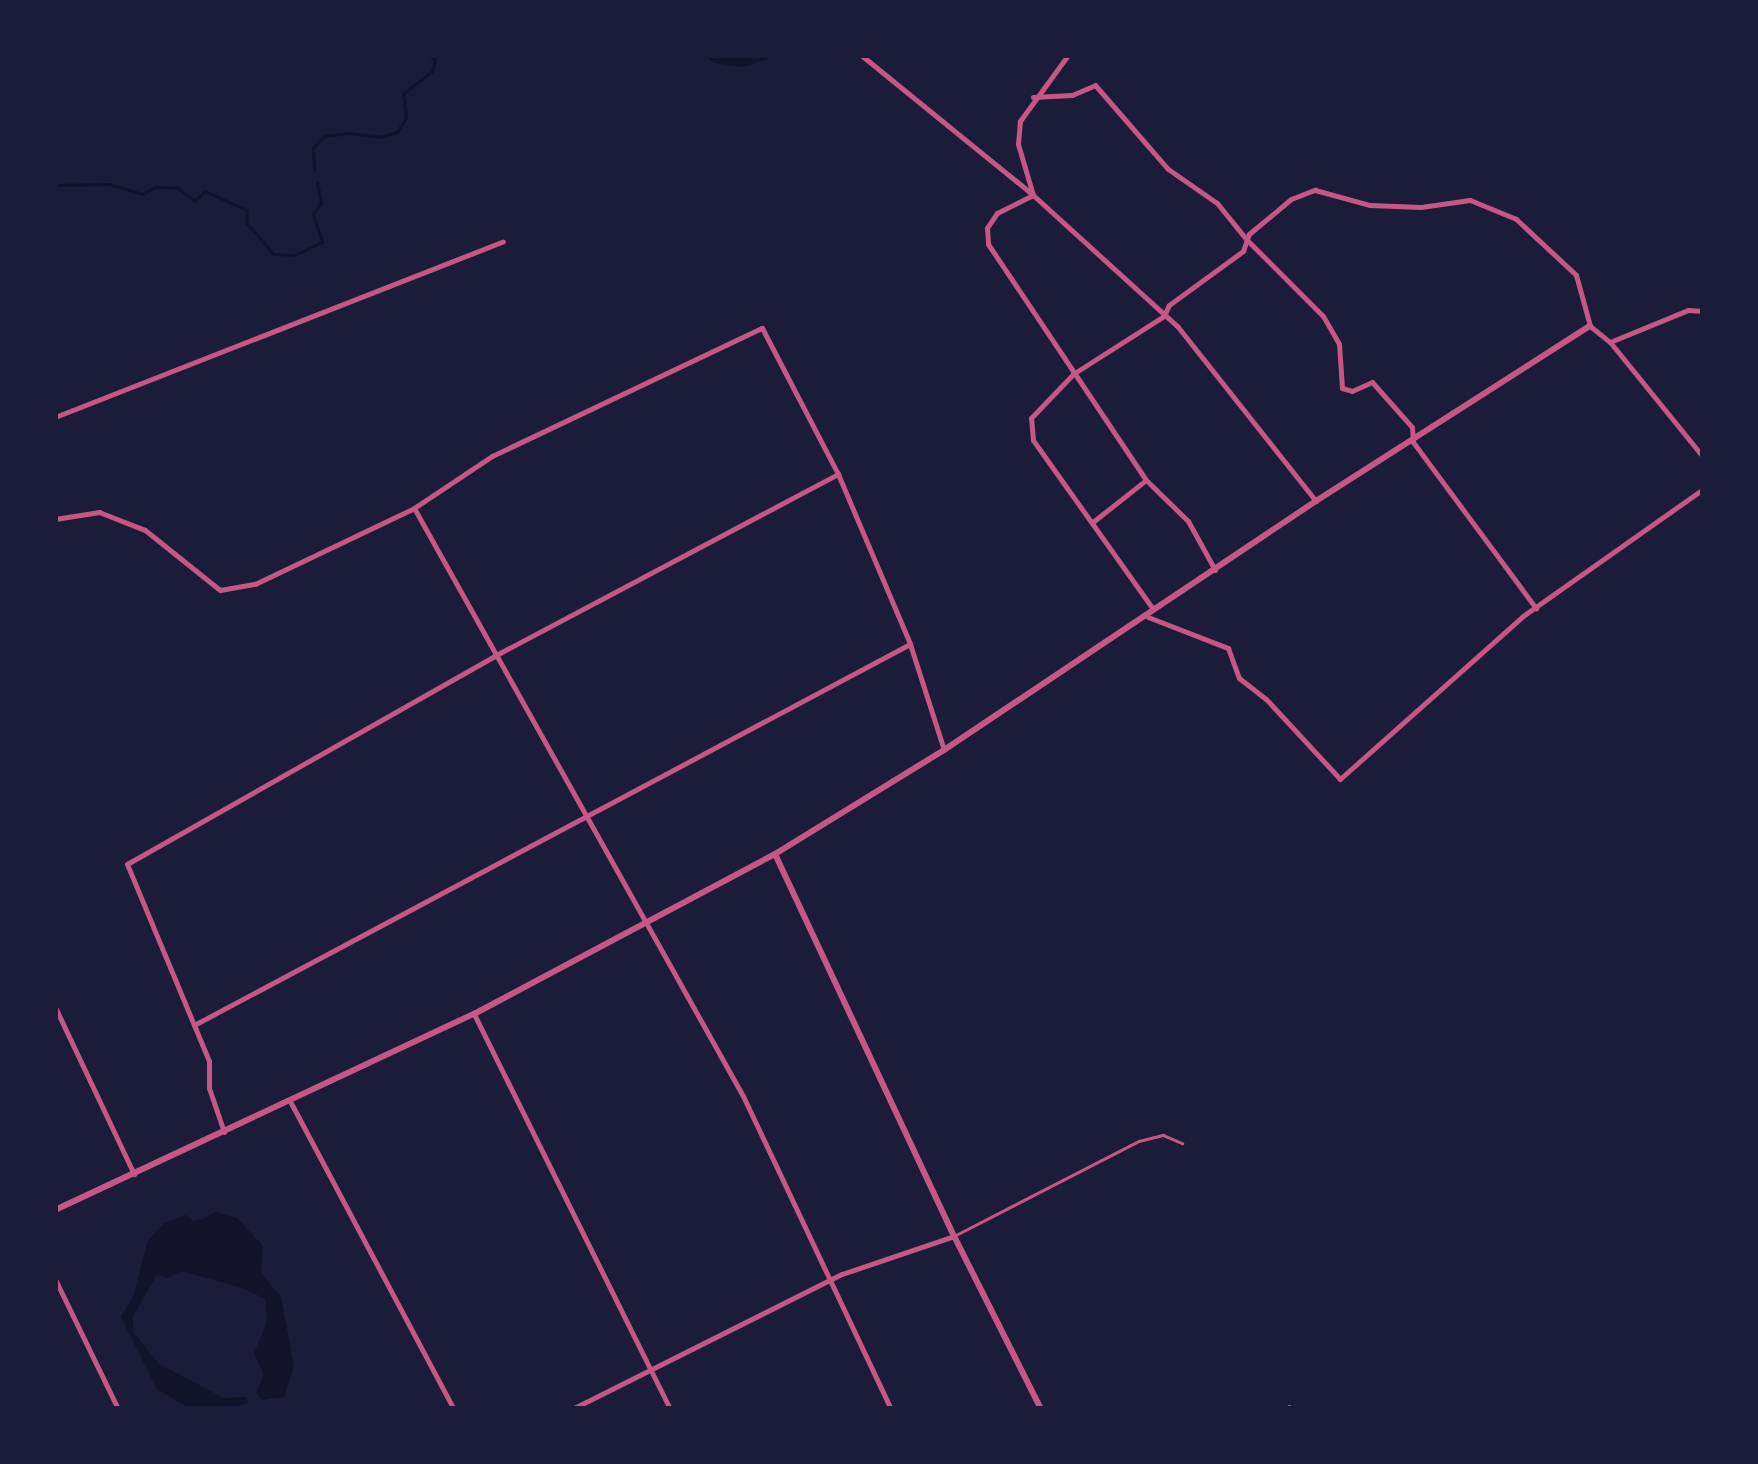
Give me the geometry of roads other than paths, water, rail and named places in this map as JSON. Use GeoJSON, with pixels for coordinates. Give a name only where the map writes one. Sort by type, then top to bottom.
{"type":"FeatureCollection","features":[{"type":"Feature","properties":{"kind":"street"},"geometry":{"type":"LineString","coordinates":[[861,55],[1033,196],[1178,328],[1316,501]]}},
{"type":"Feature","properties":{"kind":"street"},"geometry":{"type":"LineString","coordinates":[[1033,196],[1018,144],[1020,120],[1033,97],[1068,55]]}},
{"type":"Feature","properties":{"kind":"street"},"geometry":{"type":"LineString","coordinates":[[1033,97],[1072,94],[1095,85],[1168,169],[1217,202],[1247,240],[1323,316],[1339,344],[1342,388],[1352,390],[1372,382],[1412,427],[1413,442],[1536,608]]}},
{"type":"Feature","properties":{"kind":"street"},"geometry":{"type":"LineString","coordinates":[[1703,457],[1610,342],[1590,326],[1576,275],[1516,219],[1470,200],[1421,207],[1370,204],[1316,190],[1291,198],[1247,240],[1243,251],[1168,305],[1164,316],[1073,374],[1040,404],[1031,418],[1033,440],[1093,522],[1151,614],[1228,648],[1239,678],[1266,699],[1340,779],[1536,608],[1703,489]]}},
{"type":"Feature","properties":{"kind":"street"},"geometry":{"type":"LineString","coordinates":[[1033,196],[997,214],[987,228],[988,244],[1028,298],[1073,374],[1146,480],[1188,521],[1215,570]]}},
{"type":"Feature","properties":{"kind":"street"},"geometry":{"type":"LineString","coordinates":[[55,416],[503,241]]}},
{"type":"Feature","properties":{"kind":"street"},"geometry":{"type":"LineString","coordinates":[[1610,342],[1688,310],[1703,311]]}},
{"type":"Feature","properties":{"kind":"street"},"geometry":{"type":"LineString","coordinates":[[55,1210],[291,1103],[474,1014],[775,854],[944,750],[1316,501],[1590,326]]}},
{"type":"Feature","properties":{"kind":"street"},"geometry":{"type":"LineString","coordinates":[[55,519],[99,512],[144,530],[220,590],[255,584],[414,508],[492,456],[762,328],[838,474],[910,644],[944,750]]}},
{"type":"Feature","properties":{"kind":"street"},"geometry":{"type":"LineString","coordinates":[[224,1133],[209,1088],[209,1061],[128,864],[498,654],[838,474]]}},
{"type":"Feature","properties":{"kind":"street"},"geometry":{"type":"LineString","coordinates":[[1093,522],[1146,480]]}},
{"type":"Feature","properties":{"kind":"street"},"geometry":{"type":"LineString","coordinates":[[414,508],[742,1096],[892,1409]]}},
{"type":"Feature","properties":{"kind":"street"},"geometry":{"type":"LineString","coordinates":[[194,1025],[910,644]]}},
{"type":"Feature","properties":{"kind":"street"},"geometry":{"type":"LineString","coordinates":[[775,854],[954,1236],[1041,1409]]}},
{"type":"Feature","properties":{"kind":"street"},"geometry":{"type":"LineString","coordinates":[[55,1007],[134,1174]]}},
{"type":"Feature","properties":{"kind":"street"},"geometry":{"type":"LineString","coordinates":[[474,1014],[540,1140],[670,1409]]}},
{"type":"Feature","properties":{"kind":"street"},"geometry":{"type":"LineString","coordinates":[[291,1103],[454,1409]]}},
{"type":"Feature","properties":{"kind":"street"},"geometry":{"type":"LineString","coordinates":[[572,1409],[831,1280],[954,1236]]}},
{"type":"Feature","properties":{"kind":"street"},"geometry":{"type":"LineString","coordinates":[[55,1279],[118,1409]]}},
{"type":"Feature","properties":{"kind":"lane"},"geometry":{"type":"LineString","coordinates":[[954,1236],[1138,1141],[1163,1136],[1182,1143]]}},
{"type":"Feature","properties":{"kind":"waterway"},"geometry":{"type":"LineString","coordinates":[[314,170],[313,148],[324,136],[349,133],[380,137],[397,132],[406,118],[403,94],[432,71],[435,60],[427,55]]}},
{"type":"Feature","properties":{"kind":"waterway"},"geometry":{"type":"LineString","coordinates":[[55,185],[110,184],[143,194],[155,187],[178,188],[195,201],[205,191],[247,210],[247,223],[274,254],[295,255],[322,242],[313,214],[321,203],[317,183]]}}]}
